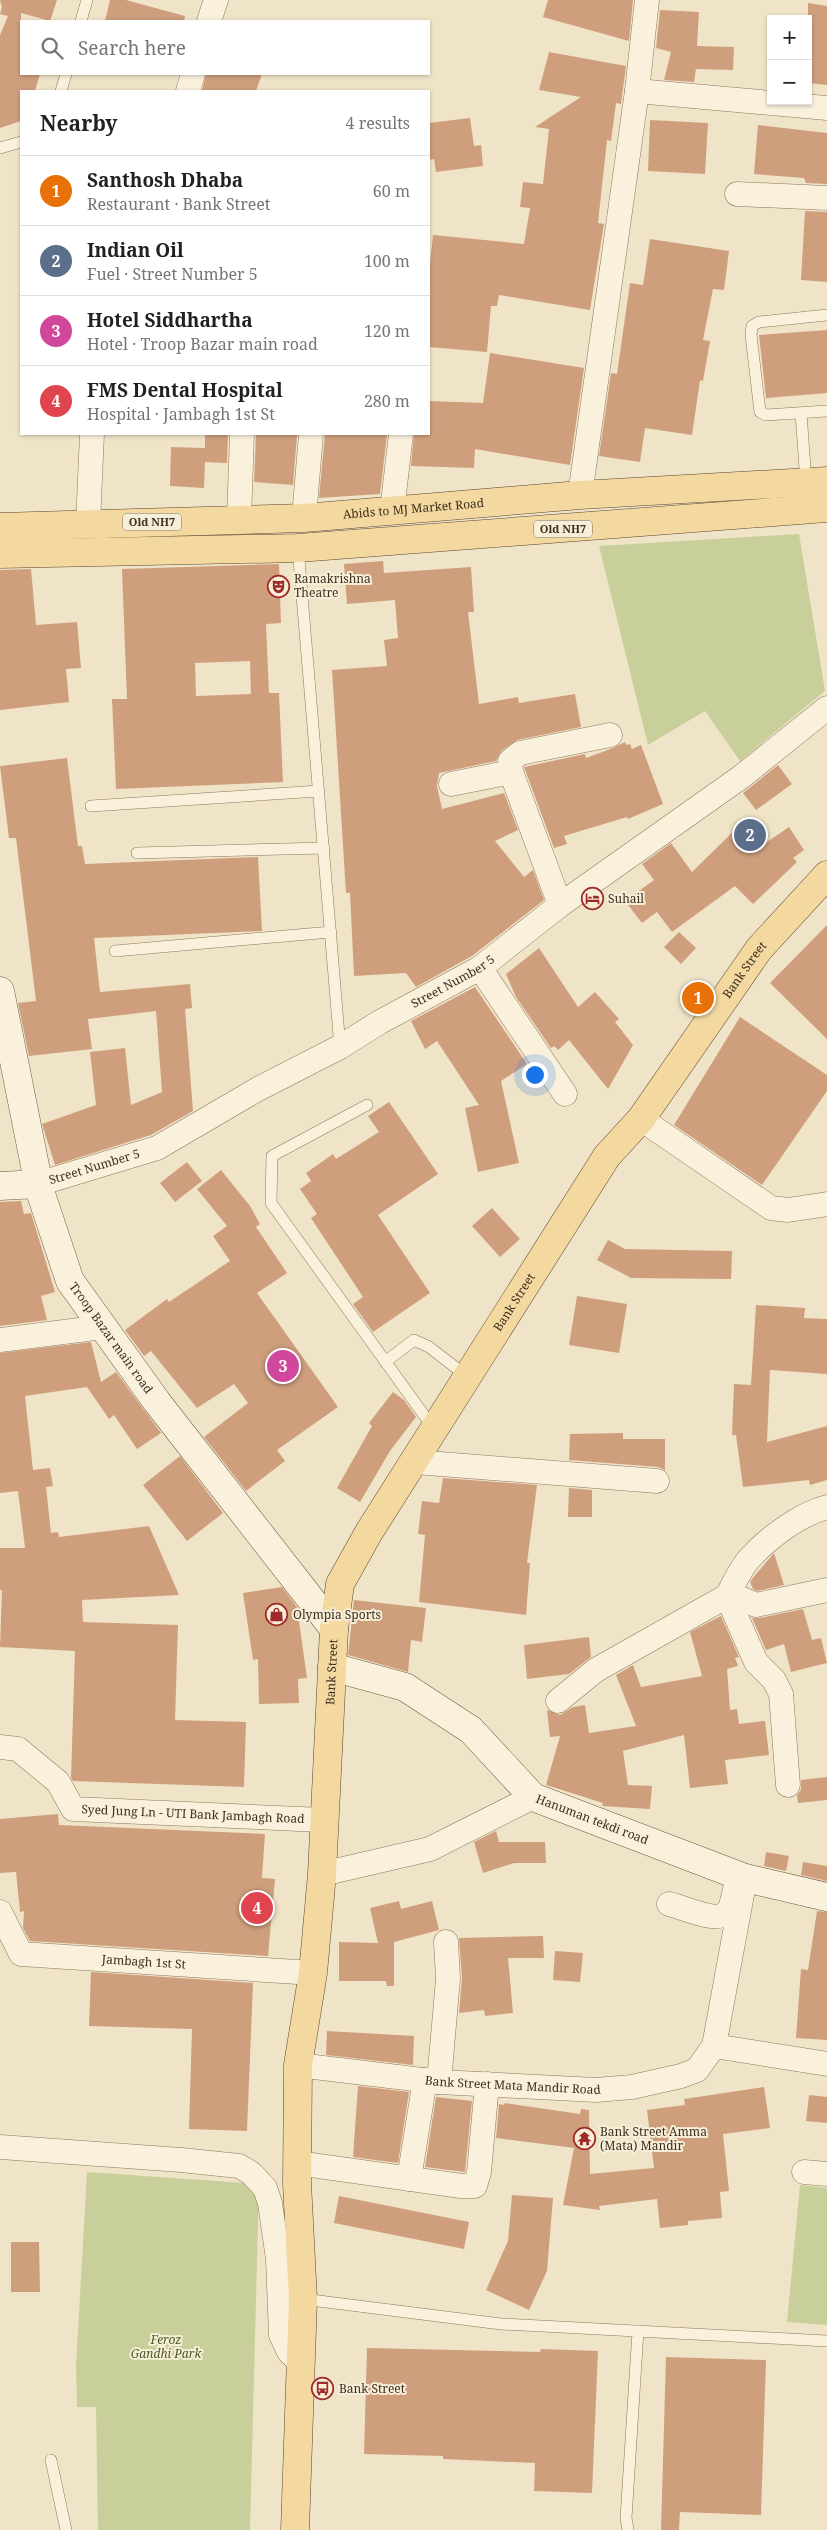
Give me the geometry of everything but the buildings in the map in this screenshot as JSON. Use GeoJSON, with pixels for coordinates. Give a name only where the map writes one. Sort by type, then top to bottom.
{"type":"FeatureCollection","features":[{"type":"Feature","properties":{"kind":"main road","name":"Abids to MJ Market Road"},"geometry":{"type":"LineString","coordinates":[[0,527],[304,518],[580,495],[817,482]]}},
{"type":"Feature","properties":{"kind":"main road","name":"Old NH7"},"geometry":{"type":"LineString","coordinates":[[0,554],[298,548],[827,508]]}},
{"type":"Feature","properties":{"kind":"main road","name":"Bank Street"},"geometry":{"type":"LineString","coordinates":[[295,2530],[303,2299],[297,2163],[298,2066],[313,1973],[322,1874],[323,1820],[334,1629],[340,1584],[369,1532],[607,1156],[641,1119],[758,949],[827,875]]}},
{"type":"Feature","properties":{"kind":"street"},"geometry":{"type":"LineString","coordinates":[[209,20],[216,0]]}},
{"type":"Feature","properties":{"kind":"street"},"geometry":{"type":"LineString","coordinates":[[580,495],[637,91],[647,0]]}},
{"type":"Feature","properties":{"kind":"street"},"geometry":{"type":"LineString","coordinates":[[188,90],[193,75]]}},
{"type":"Feature","properties":{"kind":"street"},"geometry":{"type":"LineString","coordinates":[[637,91],[827,108]]}},
{"type":"Feature","properties":{"kind":"street"},"geometry":{"type":"LineString","coordinates":[[737,194],[827,198]]}},
{"type":"Feature","properties":{"kind":"street"},"geometry":{"type":"LineString","coordinates":[[88,524],[92,435]]}},
{"type":"Feature","properties":{"kind":"street"},"geometry":{"type":"LineString","coordinates":[[238,519],[242,435]]}},
{"type":"Feature","properties":{"kind":"street"},"geometry":{"type":"LineString","coordinates":[[304,518],[311,435]]}},
{"type":"Feature","properties":{"kind":"street"},"geometry":{"type":"LineString","coordinates":[[392,511],[401,435]]}},
{"type":"Feature","properties":{"kind":"street","name":"Street Number 5"},"geometry":{"type":"LineString","coordinates":[[38,1184],[157,1148],[258,1089],[340,1047],[380,1022],[480,968],[560,905],[741,777],[827,708]]}},
{"type":"Feature","properties":{"kind":"street"},"geometry":{"type":"LineString","coordinates":[[560,905],[511,772],[510,760],[520,753],[610,734]]}},
{"type":"Feature","properties":{"kind":"street"},"geometry":{"type":"LineString","coordinates":[[450,784],[511,772]]}},
{"type":"Feature","properties":{"kind":"street"},"geometry":{"type":"LineString","coordinates":[[480,968],[565,1094]]}},
{"type":"Feature","properties":{"kind":"street","name":"Troop Bazar main road"},"geometry":{"type":"LineString","coordinates":[[0,992],[38,1184],[70,1282],[157,1402],[334,1629]]}},
{"type":"Feature","properties":{"kind":"street"},"geometry":{"type":"LineString","coordinates":[[641,1119],[770,1208],[788,1210],[827,1204]]}},
{"type":"Feature","properties":{"kind":"street"},"geometry":{"type":"LineString","coordinates":[[0,1186],[38,1184]]}},
{"type":"Feature","properties":{"kind":"street"},"geometry":{"type":"LineString","coordinates":[[0,1340],[103,1327]]}},
{"type":"Feature","properties":{"kind":"street"},"geometry":{"type":"LineString","coordinates":[[414,1462],[657,1481]]}},
{"type":"Feature","properties":{"kind":"street"},"geometry":{"type":"LineString","coordinates":[[558,1701],[596,1670],[727,1596],[749,1560],[763,1546],[808,1514],[827,1507]]}},
{"type":"Feature","properties":{"kind":"street"},"geometry":{"type":"LineString","coordinates":[[727,1596],[735,1596],[756,1605],[827,1590]]}},
{"type":"Feature","properties":{"kind":"street"},"geometry":{"type":"LineString","coordinates":[[727,1596],[756,1662],[774,1680],[781,1694],[788,1785]]}},
{"type":"Feature","properties":{"kind":"street","name":"Hanuman tekdi road"},"geometry":{"type":"LineString","coordinates":[[332,1667],[405,1687],[471,1730],[533,1797],[742,1876],[827,1897]]}},
{"type":"Feature","properties":{"kind":"street","name":"Syed Jung Ln - UTI Bank Jambagh Road"},"geometry":{"type":"LineString","coordinates":[[0,1747],[18,1749],[58,1782],[73,1809],[323,1820]]}},
{"type":"Feature","properties":{"kind":"street"},"geometry":{"type":"LineString","coordinates":[[322,1874],[430,1850],[533,1797]]}},
{"type":"Feature","properties":{"kind":"street"},"geometry":{"type":"LineString","coordinates":[[669,1904],[712,1917],[726,1914],[732,1905],[742,1876]]}},
{"type":"Feature","properties":{"kind":"street","name":"Bank Street Mata Mandir Road"},"geometry":{"type":"LineString","coordinates":[[298,2066],[432,2081],[596,2090],[632,2088],[681,2076],[697,2070],[714,2046],[742,1876]]}},
{"type":"Feature","properties":{"kind":"street","name":"Jambagh 1st St"},"geometry":{"type":"LineString","coordinates":[[0,1912],[21,1954],[313,1973]]}},
{"type":"Feature","properties":{"kind":"street"},"geometry":{"type":"LineString","coordinates":[[409,2179],[432,2081],[448,1979],[446,1942]]}},
{"type":"Feature","properties":{"kind":"street"},"geometry":{"type":"LineString","coordinates":[[714,2046],[827,2064]]}},
{"type":"Feature","properties":{"kind":"street"},"geometry":{"type":"LineString","coordinates":[[297,2163],[471,2187],[478,2183],[487,2084]]}},
{"type":"Feature","properties":{"kind":"street"},"geometry":{"type":"LineString","coordinates":[[0,2147],[182,2160],[239,2166],[251,2173],[265,2188],[270,2203],[278,2259],[281,2334],[289,2352],[301,2363]]}},
{"type":"Feature","properties":{"kind":"lane"},"geometry":{"type":"LineString","coordinates":[[81,20],[87,0]]}},
{"type":"Feature","properties":{"kind":"lane"},"geometry":{"type":"LineString","coordinates":[[61,90],[66,75]]}},
{"type":"Feature","properties":{"kind":"lane"},"geometry":{"type":"LineString","coordinates":[[0,148],[20,142]]}},
{"type":"Feature","properties":{"kind":"lane"},"geometry":{"type":"LineString","coordinates":[[827,315],[759,322],[752,326],[760,412],[766,415],[827,411]]}},
{"type":"Feature","properties":{"kind":"lane"},"geometry":{"type":"LineString","coordinates":[[801,413],[817,482]]}},
{"type":"Feature","properties":{"kind":"lane"},"geometry":{"type":"LineString","coordinates":[[298,548],[340,1047]]}},
{"type":"Feature","properties":{"kind":"lane"},"geometry":{"type":"LineString","coordinates":[[91,806],[319,791]]}},
{"type":"Feature","properties":{"kind":"lane"},"geometry":{"type":"LineString","coordinates":[[137,853],[324,848]]}},
{"type":"Feature","properties":{"kind":"lane"},"geometry":{"type":"LineString","coordinates":[[115,951],[331,932]]}},
{"type":"Feature","properties":{"kind":"lane"},"geometry":{"type":"LineString","coordinates":[[367,1105],[272,1156],[271,1203],[434,1430]]}},
{"type":"Feature","properties":{"kind":"lane"},"geometry":{"type":"LineString","coordinates":[[385,1362],[414,1340],[430,1346],[468,1378]]}},
{"type":"Feature","properties":{"kind":"lane"},"geometry":{"type":"LineString","coordinates":[[303,2299],[501,2324],[827,2341]]}},
{"type":"Feature","properties":{"kind":"lane"},"geometry":{"type":"LineString","coordinates":[[628,2530],[626,2518],[638,2331]]}},
{"type":"Feature","properties":{"kind":"lane"},"geometry":{"type":"LineString","coordinates":[[51,2460],[66,2530]]}},
{"type":"Feature","properties":{"kind":"green space"},"geometry":{"type":"Polygon","coordinates":[[[799,534],[825,691],[740,761],[705,711],[648,745],[599,546],[799,534]]]}},
{"type":"Feature","properties":{"kind":"green space","name":"Feroz Gandhi Park"},"geometry":{"type":"Polygon","coordinates":[[[87,2172],[259,2184],[250,2530],[98,2530],[96,2407],[77,2407],[76,2366],[87,2172]]]}},
{"type":"Feature","properties":{"kind":"green space"},"geometry":{"type":"Polygon","coordinates":[[[800,2185],[827,2188],[827,2325],[787,2322],[800,2185]]]}},
{"type":"Feature","properties":{"kind":"place","name":"Ramakrishna Theatre"},"geometry":{"type":"Point","coordinates":[278,586]}},
{"type":"Feature","properties":{"kind":"place","name":"Indian Oil"},"geometry":{"type":"Point","coordinates":[750,835]}},
{"type":"Feature","properties":{"kind":"place","name":"Suhail"},"geometry":{"type":"Point","coordinates":[592,899]}},
{"type":"Feature","properties":{"kind":"place","name":"Santhosh Dhaba"},"geometry":{"type":"Point","coordinates":[698,998]}},
{"type":"Feature","properties":{"kind":"place","name":"Hotel Siddhartha"},"geometry":{"type":"Point","coordinates":[283,1366]}},
{"type":"Feature","properties":{"kind":"place","name":"Olympia Sports"},"geometry":{"type":"Point","coordinates":[277,1615]}},
{"type":"Feature","properties":{"kind":"place","name":"FMS Dental Hospital"},"geometry":{"type":"Point","coordinates":[257,1908]}},
{"type":"Feature","properties":{"kind":"place","name":"Bank Street Amma (Mata) Mandir"},"geometry":{"type":"Point","coordinates":[584,2139]}},
{"type":"Feature","properties":{"kind":"place","name":"Bank Street"},"geometry":{"type":"Point","coordinates":[323,2389]}}]}
